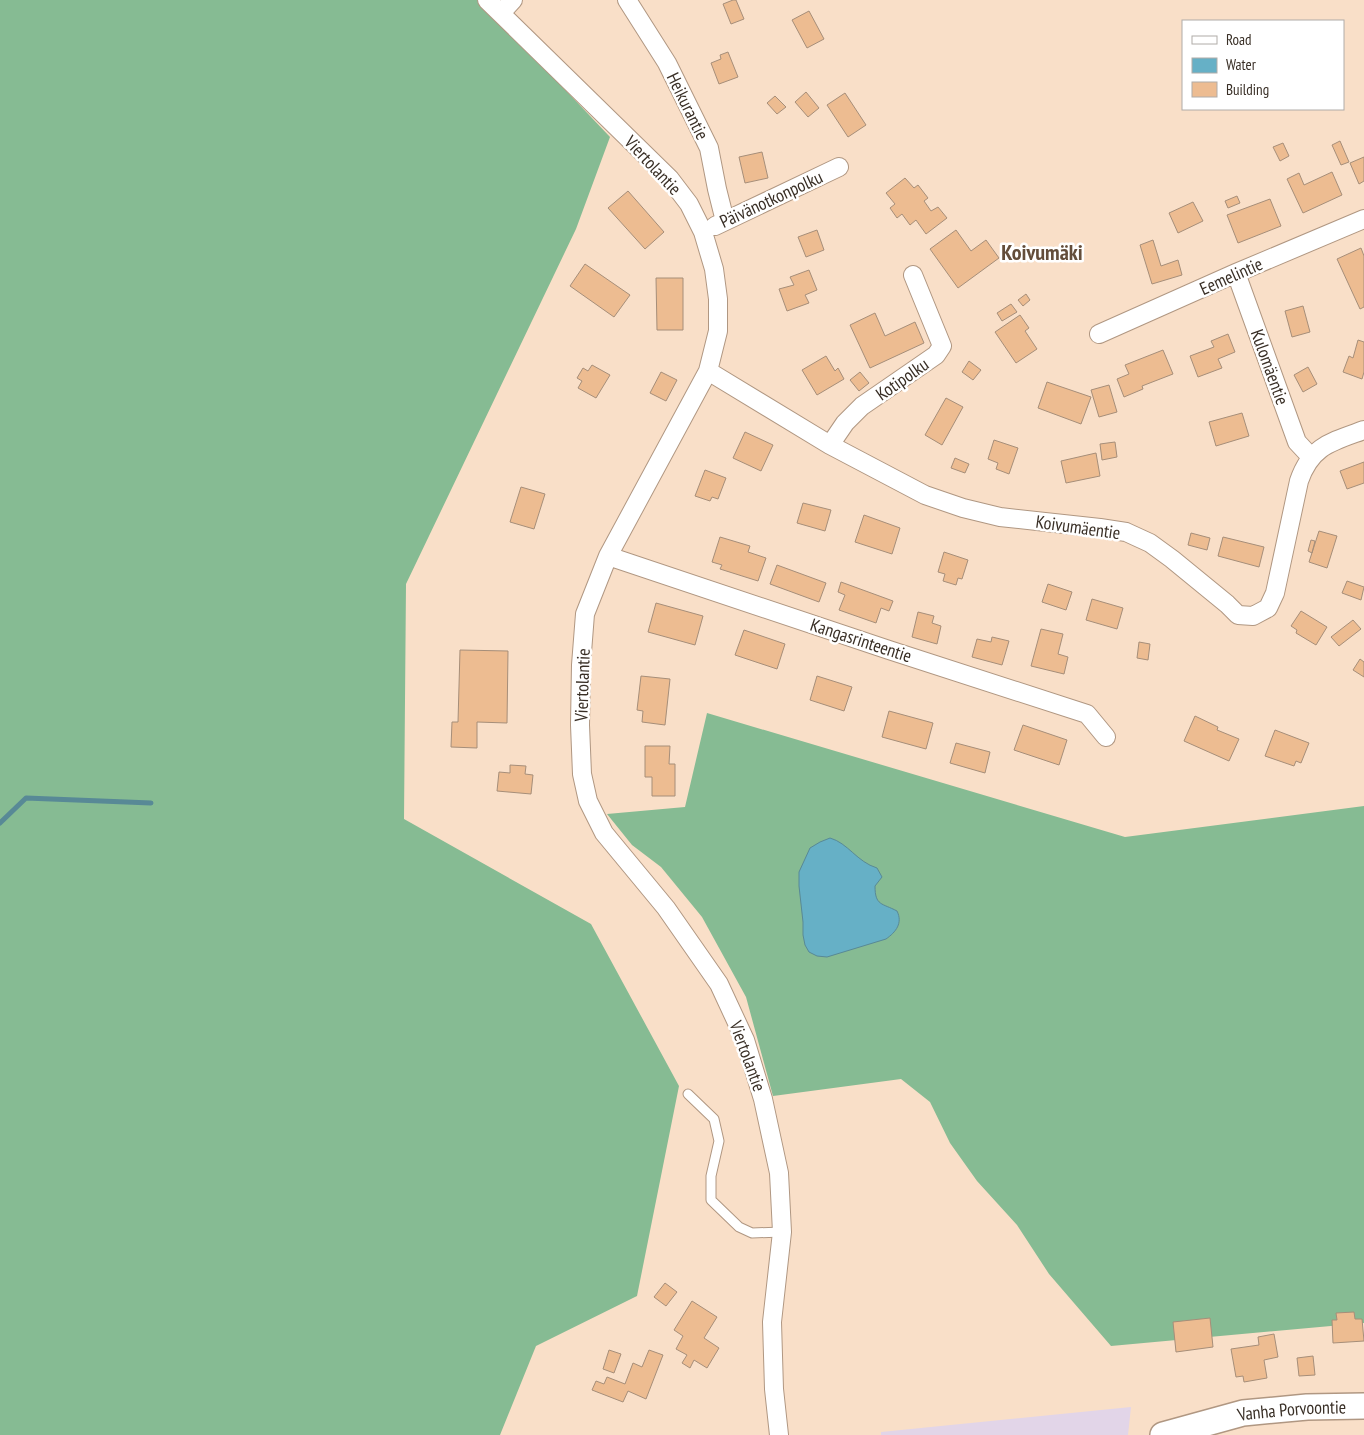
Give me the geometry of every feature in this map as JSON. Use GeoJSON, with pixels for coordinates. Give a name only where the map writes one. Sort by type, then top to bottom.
{"type":"FeatureCollection","features":[{"type":"Feature","properties":{"kind":"main road","name":"Vanha Porvoontie"},"geometry":{"type":"LineString","coordinates":[[1163,1435],[1243,1413],[1307,1407],[1364,1406]]}},
{"type":"Feature","properties":{"kind":"street","name":"Viertolantie"},"geometry":{"type":"LineString","coordinates":[[487,0],[507,7],[670,179],[689,204],[703,232],[714,269],[718,299],[718,331],[708,371],[608,556],[585,614],[581,665],[580,725],[582,774],[588,801],[604,834],[666,908],[719,984],[745,1040],[763,1099],[779,1173],[782,1232],[772,1322],[774,1389],[779,1435]]}},
{"type":"Feature","properties":{"kind":"street","name":"Heikurantie"},"geometry":{"type":"LineString","coordinates":[[627,0],[667,63],[709,148],[725,221]]}},
{"type":"Feature","properties":{"kind":"street","name":"Päivänotkonpolku"},"geometry":{"type":"LineString","coordinates":[[703,232],[839,167]]}},
{"type":"Feature","properties":{"kind":"street","name":"Eemelintie"},"geometry":{"type":"LineString","coordinates":[[1099,334],[1364,219]]}},
{"type":"Feature","properties":{"kind":"street","name":"Kulomäentie"},"geometry":{"type":"LineString","coordinates":[[1236,273],[1297,442],[1311,457]]}},
{"type":"Feature","properties":{"kind":"street","name":"Kotipolku"},"geometry":{"type":"LineString","coordinates":[[830,445],[845,424],[862,406],[936,355],[942,346],[913,275]]}},
{"type":"Feature","properties":{"kind":"street","name":"Koivumäentie"},"geometry":{"type":"LineString","coordinates":[[708,371],[830,445],[925,495],[963,508],[1000,517],[1126,532],[1150,542],[1238,615],[1253,616],[1268,608],[1274,593],[1299,482],[1302,472],[1311,457],[1327,444],[1364,430]]}},
{"type":"Feature","properties":{"kind":"street","name":"Kangasrinteentie"},"geometry":{"type":"LineString","coordinates":[[608,556],[1087,714],[1106,737]]}},
{"type":"Feature","properties":{"kind":"lane"},"geometry":{"type":"LineString","coordinates":[[688,1094],[714,1119],[719,1141],[711,1176],[711,1200],[739,1227],[752,1233],[782,1232]]}},
{"type":"Feature","properties":{"kind":"shaded area"},"geometry":{"type":"Polygon","coordinates":[[[1131,1407],[1128,1435],[881,1435],[881,1432],[1131,1407]]]}},
{"type":"Feature","properties":{"kind":"green space"},"geometry":{"type":"Polygon","coordinates":[[[0,0],[480,0],[610,137],[576,229],[406,584],[404,819],[591,924],[679,1086],[637,1296],[536,1346],[500,1435],[0,1435],[0,0]]]}},
{"type":"Feature","properties":{"kind":"green space"},"geometry":{"type":"Polygon","coordinates":[[[707,713],[1125,837],[1364,806],[1364,1323],[1111,1346],[1049,1274],[1017,1225],[977,1181],[950,1143],[930,1102],[901,1079],[773,1096],[746,997],[702,917],[661,867],[632,845],[607,814],[685,807],[707,713]]]}},
{"type":"Feature","properties":{"kind":"water"},"geometry":{"type":"Polygon","coordinates":[[[830,838],[836,840],[864,861],[877,868],[882,877],[875,886],[876,897],[880,903],[897,911],[899,923],[893,933],[886,939],[827,957],[817,956],[809,952],[805,945],[799,872],[810,848],[830,838]]]}},
{"type":"Feature","properties":{"kind":"building"},"geometry":{"type":"Polygon","coordinates":[[[736,0],[744,19],[731,24],[723,4],[736,0]]]}},
{"type":"Feature","properties":{"kind":"building"},"geometry":{"type":"Polygon","coordinates":[[[809,11],[824,39],[807,48],[792,20],[809,11]]]}},
{"type":"Feature","properties":{"kind":"building"},"geometry":{"type":"Polygon","coordinates":[[[728,52],[738,77],[719,84],[711,63],[721,59],[720,55],[728,52]]]}},
{"type":"Feature","properties":{"kind":"building"},"geometry":{"type":"Polygon","coordinates":[[[806,92],[819,108],[808,117],[795,102],[806,92]]]}},
{"type":"Feature","properties":{"kind":"building"},"geometry":{"type":"Polygon","coordinates":[[[845,93],[866,125],[848,137],[827,105],[845,93]]]}},
{"type":"Feature","properties":{"kind":"building"},"geometry":{"type":"Polygon","coordinates":[[[775,96],[786,107],[777,114],[767,103],[775,96]]]}},
{"type":"Feature","properties":{"kind":"building"},"geometry":{"type":"Polygon","coordinates":[[[1340,141],[1349,162],[1341,165],[1332,145],[1340,141]]]}},
{"type":"Feature","properties":{"kind":"building"},"geometry":{"type":"Polygon","coordinates":[[[1283,143],[1289,156],[1280,161],[1273,147],[1283,143]]]}},
{"type":"Feature","properties":{"kind":"building"},"geometry":{"type":"Polygon","coordinates":[[[762,152],[768,178],[745,183],[739,157],[762,152]]]}},
{"type":"Feature","properties":{"kind":"building"},"geometry":{"type":"Polygon","coordinates":[[[1364,157],[1364,181],[1359,184],[1350,163],[1364,157]]]}},
{"type":"Feature","properties":{"kind":"building"},"geometry":{"type":"Polygon","coordinates":[[[1332,172],[1342,195],[1303,213],[1287,179],[1299,173],[1304,185],[1332,172]]]}},
{"type":"Feature","properties":{"kind":"building"},"geometry":{"type":"Polygon","coordinates":[[[905,178],[914,188],[918,185],[928,198],[924,201],[931,211],[938,207],[947,218],[926,234],[916,220],[910,225],[902,214],[897,218],[890,208],[895,204],[886,193],[905,178]]]}},
{"type":"Feature","properties":{"kind":"building"},"geometry":{"type":"Polygon","coordinates":[[[628,191],[664,232],[645,249],[608,208],[628,191]]]}},
{"type":"Feature","properties":{"kind":"building"},"geometry":{"type":"Polygon","coordinates":[[[1237,196],[1240,203],[1228,208],[1225,201],[1237,196]]]}},
{"type":"Feature","properties":{"kind":"building"},"geometry":{"type":"Polygon","coordinates":[[[1270,199],[1281,226],[1238,243],[1227,215],[1270,199]]]}},
{"type":"Feature","properties":{"kind":"building"},"geometry":{"type":"Polygon","coordinates":[[[1193,202],[1203,221],[1178,233],[1169,213],[1193,202]]]}},
{"type":"Feature","properties":{"kind":"building"},"geometry":{"type":"Polygon","coordinates":[[[817,230],[824,250],[806,257],[798,237],[817,230]]]}},
{"type":"Feature","properties":{"kind":"building"},"geometry":{"type":"Polygon","coordinates":[[[956,230],[971,251],[986,240],[999,258],[958,288],[930,249],[956,230]]]}},
{"type":"Feature","properties":{"kind":"building"},"geometry":{"type":"Polygon","coordinates":[[[1153,240],[1161,266],[1178,260],[1182,275],[1152,284],[1140,245],[1153,240]]]}},
{"type":"Feature","properties":{"kind":"building"},"geometry":{"type":"Polygon","coordinates":[[[1361,248],[1364,256],[1364,307],[1360,309],[1337,259],[1361,248]]]}},
{"type":"Feature","properties":{"kind":"building"},"geometry":{"type":"Polygon","coordinates":[[[585,264],[630,295],[614,317],[570,286],[585,264]]]}},
{"type":"Feature","properties":{"kind":"building"},"geometry":{"type":"Polygon","coordinates":[[[809,270],[817,290],[805,295],[809,303],[787,311],[779,289],[794,285],[790,277],[809,270]]]}},
{"type":"Feature","properties":{"kind":"building"},"geometry":{"type":"Polygon","coordinates":[[[656,278],[683,278],[683,330],[657,330],[656,278]]]}},
{"type":"Feature","properties":{"kind":"building"},"geometry":{"type":"Polygon","coordinates":[[[1026,294],[1030,300],[1023,306],[1018,300],[1026,294]]]}},
{"type":"Feature","properties":{"kind":"building"},"geometry":{"type":"Polygon","coordinates":[[[1011,304],[1017,312],[1002,321],[997,313],[1011,304]]]}},
{"type":"Feature","properties":{"kind":"building"},"geometry":{"type":"Polygon","coordinates":[[[1303,306],[1310,332],[1292,337],[1285,311],[1303,306]]]}},
{"type":"Feature","properties":{"kind":"building"},"geometry":{"type":"Polygon","coordinates":[[[875,313],[885,336],[915,322],[924,343],[870,368],[850,325],[875,313]]]}},
{"type":"Feature","properties":{"kind":"building"},"geometry":{"type":"Polygon","coordinates":[[[1020,315],[1029,328],[1025,331],[1037,349],[1016,363],[995,332],[1020,315]]]}},
{"type":"Feature","properties":{"kind":"building"},"geometry":{"type":"Polygon","coordinates":[[[1228,334],[1235,352],[1218,359],[1222,368],[1198,377],[1190,356],[1214,347],[1211,341],[1228,334]]]}},
{"type":"Feature","properties":{"kind":"building"},"geometry":{"type":"Polygon","coordinates":[[[1358,340],[1364,342],[1364,372],[1362,379],[1343,372],[1349,356],[1353,358],[1358,340]]]}},
{"type":"Feature","properties":{"kind":"building"},"geometry":{"type":"Polygon","coordinates":[[[1163,350],[1173,374],[1142,386],[1143,389],[1124,397],[1117,379],[1129,374],[1125,365],[1163,350]]]}},
{"type":"Feature","properties":{"kind":"building"},"geometry":{"type":"Polygon","coordinates":[[[826,356],[835,371],[838,368],[844,379],[817,395],[802,370],[826,356]]]}},
{"type":"Feature","properties":{"kind":"building"},"geometry":{"type":"Polygon","coordinates":[[[969,361],[981,370],[973,380],[962,372],[969,361]]]}},
{"type":"Feature","properties":{"kind":"building"},"geometry":{"type":"Polygon","coordinates":[[[592,365],[610,375],[596,398],[578,388],[582,381],[577,378],[583,368],[588,371],[592,365]]]}},
{"type":"Feature","properties":{"kind":"building"},"geometry":{"type":"Polygon","coordinates":[[[1308,367],[1317,384],[1303,392],[1294,375],[1308,367]]]}},
{"type":"Feature","properties":{"kind":"building"},"geometry":{"type":"Polygon","coordinates":[[[661,372],[677,380],[666,401],[650,393],[661,372]]]}},
{"type":"Feature","properties":{"kind":"building"},"geometry":{"type":"Polygon","coordinates":[[[860,372],[869,383],[859,391],[850,380],[860,372]]]}},
{"type":"Feature","properties":{"kind":"building"},"geometry":{"type":"Polygon","coordinates":[[[1047,382],[1091,397],[1081,424],[1038,408],[1047,382]]]}},
{"type":"Feature","properties":{"kind":"building"},"geometry":{"type":"Polygon","coordinates":[[[1109,385],[1117,412],[1099,417],[1091,390],[1109,385]]]}},
{"type":"Feature","properties":{"kind":"building"},"geometry":{"type":"Polygon","coordinates":[[[946,398],[963,407],[942,445],[925,435],[946,398]]]}},
{"type":"Feature","properties":{"kind":"building"},"geometry":{"type":"Polygon","coordinates":[[[1242,413],[1249,436],[1216,446],[1209,422],[1242,413]]]}},
{"type":"Feature","properties":{"kind":"building"},"geometry":{"type":"Polygon","coordinates":[[[745,432],[773,445],[761,471],[733,458],[745,432]]]}},
{"type":"Feature","properties":{"kind":"building"},"geometry":{"type":"Polygon","coordinates":[[[994,440],[1018,448],[1009,474],[996,469],[998,463],[988,459],[994,440]]]}},
{"type":"Feature","properties":{"kind":"building"},"geometry":{"type":"Polygon","coordinates":[[[1115,442],[1117,457],[1102,460],[1100,444],[1115,442]]]}},
{"type":"Feature","properties":{"kind":"building"},"geometry":{"type":"Polygon","coordinates":[[[1096,453],[1100,476],[1066,483],[1061,461],[1096,453]]]}},
{"type":"Feature","properties":{"kind":"building"},"geometry":{"type":"Polygon","coordinates":[[[955,458],[969,464],[965,473],[951,468],[955,458]]]}},
{"type":"Feature","properties":{"kind":"building"},"geometry":{"type":"Polygon","coordinates":[[[1364,462],[1364,483],[1347,489],[1340,471],[1364,462]]]}},
{"type":"Feature","properties":{"kind":"building"},"geometry":{"type":"Polygon","coordinates":[[[705,470],[726,478],[718,499],[712,497],[710,501],[695,496],[705,470]]]}},
{"type":"Feature","properties":{"kind":"building"},"geometry":{"type":"Polygon","coordinates":[[[521,487],[545,494],[534,529],[510,522],[521,487]]]}},
{"type":"Feature","properties":{"kind":"building"},"geometry":{"type":"Polygon","coordinates":[[[803,503],[831,510],[825,531],[797,523],[803,503]]]}},
{"type":"Feature","properties":{"kind":"building"},"geometry":{"type":"Polygon","coordinates":[[[864,515],[900,528],[892,554],[855,542],[864,515]]]}},
{"type":"Feature","properties":{"kind":"building"},"geometry":{"type":"Polygon","coordinates":[[[1319,531],[1337,536],[1327,568],[1309,562],[1319,531]]]}},
{"type":"Feature","properties":{"kind":"building"},"geometry":{"type":"Polygon","coordinates":[[[1191,533],[1210,538],[1207,550],[1188,545],[1191,533]]]}},
{"type":"Feature","properties":{"kind":"building"},"geometry":{"type":"Polygon","coordinates":[[[720,537],[750,546],[748,552],[766,558],[758,581],[720,569],[722,565],[712,562],[720,537]]]}},
{"type":"Feature","properties":{"kind":"building"},"geometry":{"type":"Polygon","coordinates":[[[1223,537],[1264,547],[1259,567],[1218,556],[1223,537]]]}},
{"type":"Feature","properties":{"kind":"building"},"geometry":{"type":"Polygon","coordinates":[[[1311,540],[1315,541],[1312,553],[1308,551],[1311,540]]]}},
{"type":"Feature","properties":{"kind":"building"},"geometry":{"type":"Polygon","coordinates":[[[944,552],[968,560],[962,579],[958,578],[956,585],[943,581],[945,574],[938,572],[944,552]]]}},
{"type":"Feature","properties":{"kind":"building"},"geometry":{"type":"Polygon","coordinates":[[[777,565],[826,583],[819,602],[770,584],[777,565]]]}},
{"type":"Feature","properties":{"kind":"building"},"geometry":{"type":"Polygon","coordinates":[[[1347,581],[1364,587],[1361,600],[1342,593],[1347,581]]]}},
{"type":"Feature","properties":{"kind":"building"},"geometry":{"type":"Polygon","coordinates":[[[841,582],[893,601],[889,611],[881,608],[876,623],[839,610],[845,595],[838,592],[841,582]]]}},
{"type":"Feature","properties":{"kind":"building"},"geometry":{"type":"Polygon","coordinates":[[[1048,584],[1072,592],[1066,610],[1042,602],[1048,584]]]}},
{"type":"Feature","properties":{"kind":"building"},"geometry":{"type":"Polygon","coordinates":[[[1092,599],[1123,608],[1117,629],[1086,620],[1092,599]]]}},
{"type":"Feature","properties":{"kind":"building"},"geometry":{"type":"Polygon","coordinates":[[[656,603],[703,616],[695,645],[648,632],[656,603]]]}},
{"type":"Feature","properties":{"kind":"building"},"geometry":{"type":"Polygon","coordinates":[[[1301,611],[1327,627],[1316,645],[1296,633],[1297,630],[1291,626],[1301,611]]]}},
{"type":"Feature","properties":{"kind":"building"},"geometry":{"type":"Polygon","coordinates":[[[918,612],[934,616],[932,623],[941,626],[937,644],[912,637],[918,612]]]}},
{"type":"Feature","properties":{"kind":"building"},"geometry":{"type":"Polygon","coordinates":[[[1353,620],[1361,629],[1339,646],[1331,637],[1353,620]]]}},
{"type":"Feature","properties":{"kind":"building"},"geometry":{"type":"Polygon","coordinates":[[[1041,629],[1063,634],[1058,654],[1068,657],[1064,674],[1031,666],[1041,629]]]}},
{"type":"Feature","properties":{"kind":"building"},"geometry":{"type":"Polygon","coordinates":[[[744,630],[785,644],[777,669],[735,655],[744,630]]]}},
{"type":"Feature","properties":{"kind":"building"},"geometry":{"type":"Polygon","coordinates":[[[992,637],[1009,641],[1002,665],[972,657],[977,639],[991,642],[992,637]]]}},
{"type":"Feature","properties":{"kind":"building"},"geometry":{"type":"Polygon","coordinates":[[[1139,642],[1150,644],[1148,660],[1137,658],[1139,642]]]}},
{"type":"Feature","properties":{"kind":"building"},"geometry":{"type":"Polygon","coordinates":[[[460,650],[508,651],[507,723],[477,722],[477,748],[451,747],[452,722],[458,722],[460,650]]]}},
{"type":"Feature","properties":{"kind":"building"},"geometry":{"type":"Polygon","coordinates":[[[1360,659],[1364,662],[1364,677],[1353,670],[1360,659]]]}},
{"type":"Feature","properties":{"kind":"building"},"geometry":{"type":"Polygon","coordinates":[[[641,676],[670,679],[665,725],[642,722],[643,711],[637,710],[641,676]]]}},
{"type":"Feature","properties":{"kind":"building"},"geometry":{"type":"Polygon","coordinates":[[[817,676],[852,687],[844,711],[810,700],[817,676]]]}},
{"type":"Feature","properties":{"kind":"building"},"geometry":{"type":"Polygon","coordinates":[[[889,711],[933,723],[926,749],[882,737],[889,711]]]}},
{"type":"Feature","properties":{"kind":"building"},"geometry":{"type":"Polygon","coordinates":[[[1195,716],[1218,727],[1217,730],[1239,739],[1229,761],[1184,741],[1195,716]]]}},
{"type":"Feature","properties":{"kind":"building"},"geometry":{"type":"Polygon","coordinates":[[[1023,725],[1067,740],[1059,765],[1014,750],[1023,725]]]}},
{"type":"Feature","properties":{"kind":"building"},"geometry":{"type":"Polygon","coordinates":[[[1275,730],[1309,743],[1301,763],[1296,761],[1294,766],[1265,756],[1275,730]]]}},
{"type":"Feature","properties":{"kind":"building"},"geometry":{"type":"Polygon","coordinates":[[[956,743],[990,752],[985,773],[950,763],[956,743]]]}},
{"type":"Feature","properties":{"kind":"building"},"geometry":{"type":"Polygon","coordinates":[[[645,746],[670,746],[669,764],[675,764],[675,796],[652,796],[652,777],[645,777],[645,746]]]}},
{"type":"Feature","properties":{"kind":"building"},"geometry":{"type":"Polygon","coordinates":[[[510,765],[526,766],[525,774],[533,775],[531,794],[497,791],[499,772],[510,773],[510,765]]]}},
{"type":"Feature","properties":{"kind":"building"},"geometry":{"type":"Polygon","coordinates":[[[665,1283],[677,1292],[666,1306],[654,1297],[665,1283]]]}},
{"type":"Feature","properties":{"kind":"building"},"geometry":{"type":"Polygon","coordinates":[[[692,1301],[717,1317],[704,1338],[719,1348],[707,1368],[694,1360],[690,1368],[682,1363],[687,1355],[676,1349],[683,1336],[674,1330],[692,1301]]]}},
{"type":"Feature","properties":{"kind":"building"},"geometry":{"type":"Polygon","coordinates":[[[1354,1312],[1355,1319],[1362,1319],[1364,1341],[1333,1343],[1332,1320],[1337,1320],[1336,1313],[1354,1312]]]}},
{"type":"Feature","properties":{"kind":"building"},"geometry":{"type":"Polygon","coordinates":[[[1210,1318],[1213,1347],[1176,1352],[1173,1322],[1210,1318]]]}},
{"type":"Feature","properties":{"kind":"building"},"geometry":{"type":"Polygon","coordinates":[[[1274,1334],[1278,1357],[1264,1360],[1267,1378],[1244,1382],[1243,1376],[1236,1377],[1231,1349],[1259,1345],[1258,1337],[1274,1334]]]}},
{"type":"Feature","properties":{"kind":"building"},"geometry":{"type":"Polygon","coordinates":[[[609,1350],[621,1354],[614,1373],[603,1369],[609,1350]]]}},
{"type":"Feature","properties":{"kind":"building"},"geometry":{"type":"Polygon","coordinates":[[[649,1350],[663,1355],[646,1399],[628,1391],[623,1402],[592,1390],[596,1381],[604,1384],[607,1377],[625,1384],[633,1363],[642,1367],[649,1350]]]}},
{"type":"Feature","properties":{"kind":"building"},"geometry":{"type":"Polygon","coordinates":[[[1313,1356],[1315,1375],[1299,1376],[1297,1358],[1313,1356]]]}},
{"type":"Feature","properties":{"kind":"waterway"},"geometry":{"type":"LineString","coordinates":[[0,823],[26,798],[151,803]]}},
{"type":"Feature","properties":{"kind":"district","name":"Koivumäki"},"geometry":{"type":"Point","coordinates":[1042,252]}}]}
